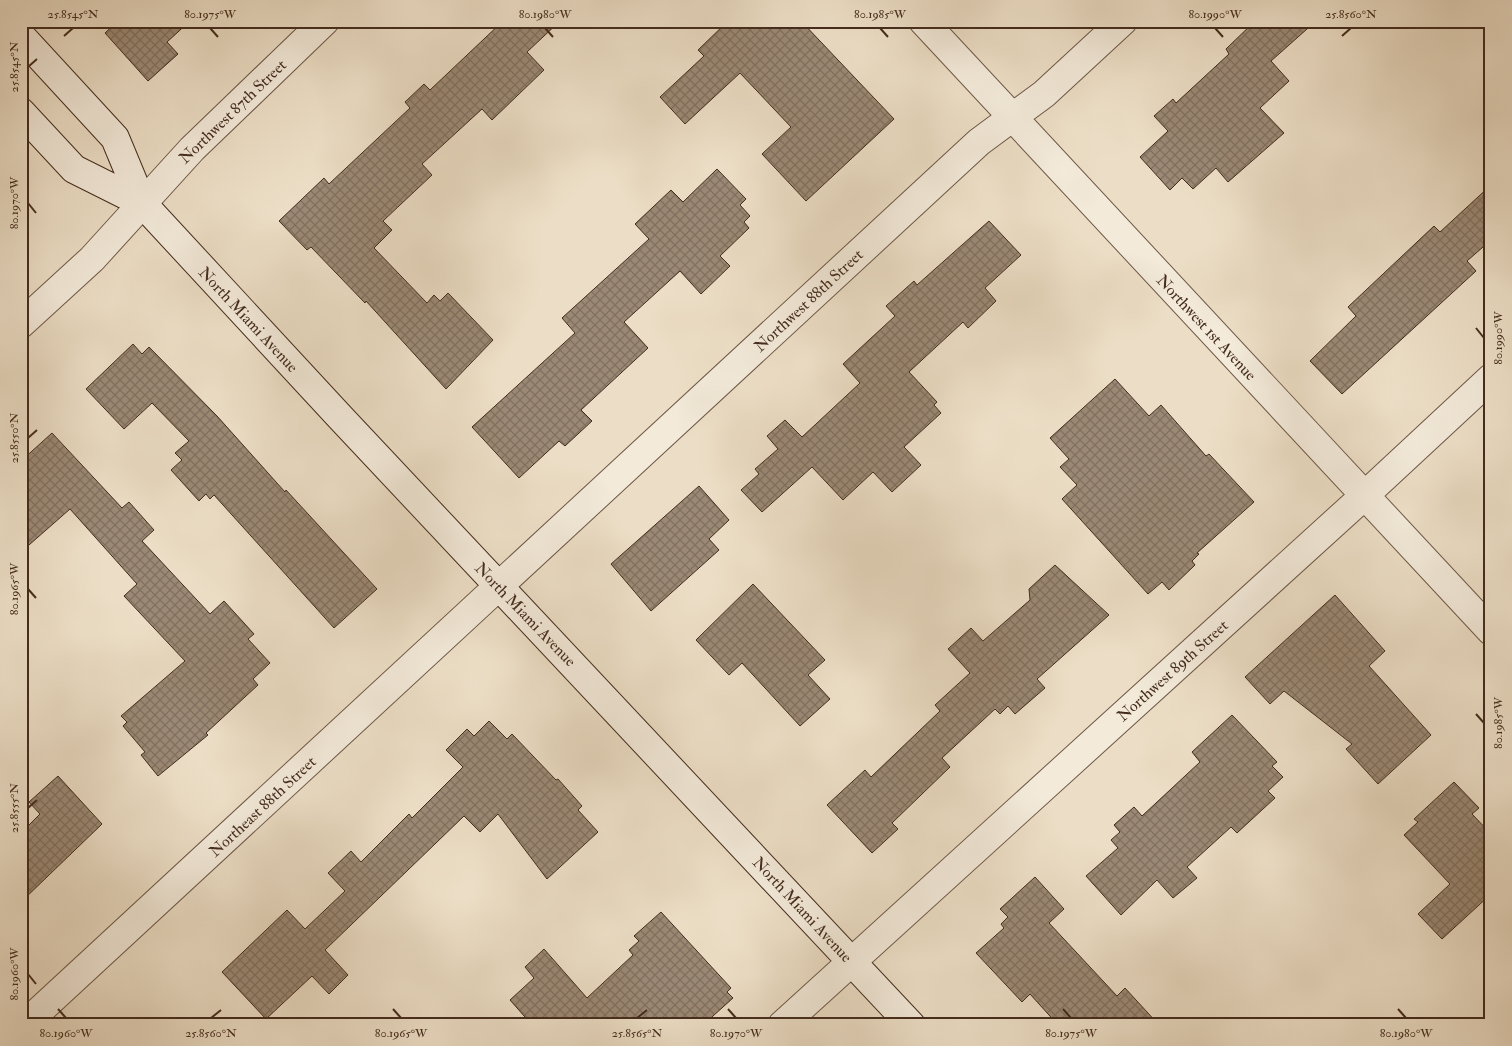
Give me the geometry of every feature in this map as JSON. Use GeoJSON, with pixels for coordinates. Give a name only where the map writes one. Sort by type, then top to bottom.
{"type":"FeatureCollection","features":[{"type":"Feature","properties":{"kind":"street","name":"Northwest 87th Street"},"geometry":{"type":"LineString","coordinates":[[21,324],[92,259],[192,149],[325,21]]}},
{"type":"Feature","properties":{"kind":"street","name":"Northwest 1st Avenue"},"geometry":{"type":"LineString","coordinates":[[923,21],[1491,631]]}},
{"type":"Feature","properties":{"kind":"street","name":"Northwest 88th Street"},"geometry":{"type":"LineString","coordinates":[[499,586],[979,142],[1044,94],[1123,21]]}},
{"type":"Feature","properties":{"kind":"street","name":"North Miami Avenue"},"geometry":{"type":"LineString","coordinates":[[21,36],[115,138],[142,203],[911,1025]]}},
{"type":"Feature","properties":{"kind":"street","name":"North Miami Avenue"},"geometry":{"type":"LineString","coordinates":[[21,112],[74,169],[142,203]]}},
{"type":"Feature","properties":{"kind":"street","name":"Northwest 89th Street"},"geometry":{"type":"LineString","coordinates":[[782,1025],[1364,496],[1491,378]]}},
{"type":"Feature","properties":{"kind":"street","name":"Northeast 88th Street"},"geometry":{"type":"LineString","coordinates":[[24,1025],[499,586]]}},
{"type":"Feature","properties":{"kind":"building"},"geometry":{"type":"Polygon","coordinates":[[[118,21],[190,21],[167,42],[178,54],[148,81],[105,33],[118,21]]]}},
{"type":"Feature","properties":{"kind":"building"},"geometry":{"type":"Polygon","coordinates":[[[503,21],[560,21],[527,52],[544,70],[492,120],[482,109],[422,164],[432,175],[383,221],[392,230],[374,248],[427,303],[434,295],[440,301],[448,293],[493,340],[446,389],[366,301],[365,303],[311,247],[307,250],[279,221],[324,178],[329,184],[410,108],[405,102],[424,84],[430,90],[503,21]]]}},
{"type":"Feature","properties":{"kind":"building"},"geometry":{"type":"Polygon","coordinates":[[[728,21],[801,21],[894,119],[806,201],[762,154],[791,127],[740,73],[685,124],[660,97],[704,56],[698,50],[728,21]]]}},
{"type":"Feature","properties":{"kind":"building"},"geometry":{"type":"Polygon","coordinates":[[[1255,21],[1316,21],[1271,61],[1289,81],[1260,108],[1284,133],[1228,182],[1216,168],[1193,189],[1182,178],[1170,190],[1140,157],[1168,131],[1154,116],[1173,99],[1176,103],[1229,54],[1226,49],[1255,21]]]}},
{"type":"Feature","properties":{"kind":"building"},"geometry":{"type":"Polygon","coordinates":[[[717,169],[746,199],[740,205],[750,216],[744,222],[749,228],[720,256],[730,266],[701,294],[680,271],[624,322],[648,348],[581,410],[592,421],[565,446],[559,441],[519,478],[472,427],[575,333],[562,318],[649,239],[635,224],[671,190],[683,202],[717,169]]]}},
{"type":"Feature","properties":{"kind":"building"},"geometry":{"type":"Polygon","coordinates":[[[1491,185],[1491,240],[1467,261],[1476,271],[1342,394],[1310,361],[1356,316],[1348,307],[1434,226],[1440,232],[1491,185]]]}},
{"type":"Feature","properties":{"kind":"building"},"geometry":{"type":"Polygon","coordinates":[[[989,221],[1021,255],[985,288],[996,301],[968,328],[963,322],[909,372],[937,402],[934,405],[941,413],[904,447],[921,465],[892,492],[873,472],[843,500],[812,467],[762,512],[741,490],[759,474],[755,469],[778,449],[767,436],[785,420],[802,437],[860,383],[843,364],[895,316],[886,306],[914,281],[917,285],[989,221]]]}},
{"type":"Feature","properties":{"kind":"building"},"geometry":{"type":"Polygon","coordinates":[[[133,344],[142,354],[149,347],[217,416],[285,492],[286,490],[377,589],[334,628],[214,495],[210,499],[206,494],[199,501],[171,470],[182,460],[175,453],[189,441],[152,403],[124,429],[86,389],[133,344]]]}},
{"type":"Feature","properties":{"kind":"building"},"geometry":{"type":"Polygon","coordinates":[[[1115,379],[1149,416],[1161,405],[1206,456],[1209,454],[1254,502],[1197,553],[1199,554],[1192,561],[1195,565],[1169,590],[1162,582],[1148,594],[1062,499],[1077,485],[1060,467],[1069,459],[1050,438],[1115,379]]]}},
{"type":"Feature","properties":{"kind":"building"},"geometry":{"type":"Polygon","coordinates":[[[52,433],[122,508],[129,502],[154,530],[142,541],[210,614],[224,601],[254,634],[248,639],[270,663],[253,679],[258,685],[206,733],[208,735],[158,776],[141,755],[145,752],[123,726],[127,722],[121,716],[185,661],[124,596],[137,584],[70,509],[21,552],[21,461],[52,433]]]}},
{"type":"Feature","properties":{"kind":"building"},"geometry":{"type":"Polygon","coordinates":[[[699,486],[729,520],[709,539],[719,550],[651,611],[611,564],[699,486]]]}},
{"type":"Feature","properties":{"kind":"building"},"geometry":{"type":"Polygon","coordinates":[[[1055,565],[1109,615],[1037,679],[1045,688],[1015,714],[1008,706],[1000,714],[995,709],[942,758],[950,767],[892,823],[898,829],[872,853],[827,805],[865,770],[871,777],[940,711],[935,705],[970,673],[948,649],[971,628],[983,641],[1030,600],[1029,589],[1055,565]]]}},
{"type":"Feature","properties":{"kind":"building"},"geometry":{"type":"Polygon","coordinates":[[[753,584],[825,660],[808,675],[830,699],[800,726],[742,663],[729,675],[696,640],[753,584]]]}},
{"type":"Feature","properties":{"kind":"building"},"geometry":{"type":"Polygon","coordinates":[[[1335,595],[1385,651],[1369,666],[1431,735],[1378,784],[1346,749],[1352,744],[1284,691],[1270,704],[1245,677],[1335,595]]]}},
{"type":"Feature","properties":{"kind":"building"},"geometry":{"type":"Polygon","coordinates":[[[1232,715],[1277,762],[1272,766],[1283,777],[1268,791],[1275,798],[1237,833],[1231,827],[1187,867],[1197,878],[1173,898],[1157,880],[1121,915],[1086,876],[1118,848],[1111,840],[1120,832],[1114,825],[1134,807],[1142,816],[1200,762],[1192,752],[1232,715]]]}},
{"type":"Feature","properties":{"kind":"building"},"geometry":{"type":"Polygon","coordinates":[[[489,721],[507,739],[512,734],[556,780],[558,779],[582,806],[578,810],[598,832],[547,879],[498,814],[480,832],[464,816],[325,950],[348,975],[329,994],[312,976],[266,1019],[222,972],[287,910],[305,929],[345,891],[328,873],[351,851],[361,862],[409,814],[412,818],[463,767],[446,750],[467,729],[474,736],[489,721]]]}},
{"type":"Feature","properties":{"kind":"building"},"geometry":{"type":"Polygon","coordinates":[[[58,776],[102,824],[21,902],[21,833],[40,814],[29,802],[58,776]]]}},
{"type":"Feature","properties":{"kind":"building"},"geometry":{"type":"Polygon","coordinates":[[[1454,782],[1479,808],[1472,814],[1491,834],[1491,894],[1442,939],[1418,914],[1450,884],[1404,835],[1418,822],[1414,819],[1454,782]]]}},
{"type":"Feature","properties":{"kind":"building"},"geometry":{"type":"Polygon","coordinates":[[[1035,877],[1064,909],[1049,923],[1117,996],[1125,988],[1159,1025],[1058,1025],[1030,994],[1022,1002],[976,953],[1004,928],[1001,924],[1008,917],[1000,909],[1035,877]]]}},
{"type":"Feature","properties":{"kind":"building"},"geometry":{"type":"Polygon","coordinates":[[[661,912],[731,988],[727,992],[733,998],[703,1025],[532,1025],[510,1000],[534,978],[525,967],[544,949],[587,998],[633,955],[629,950],[639,941],[634,936],[661,912]]]}}]}
